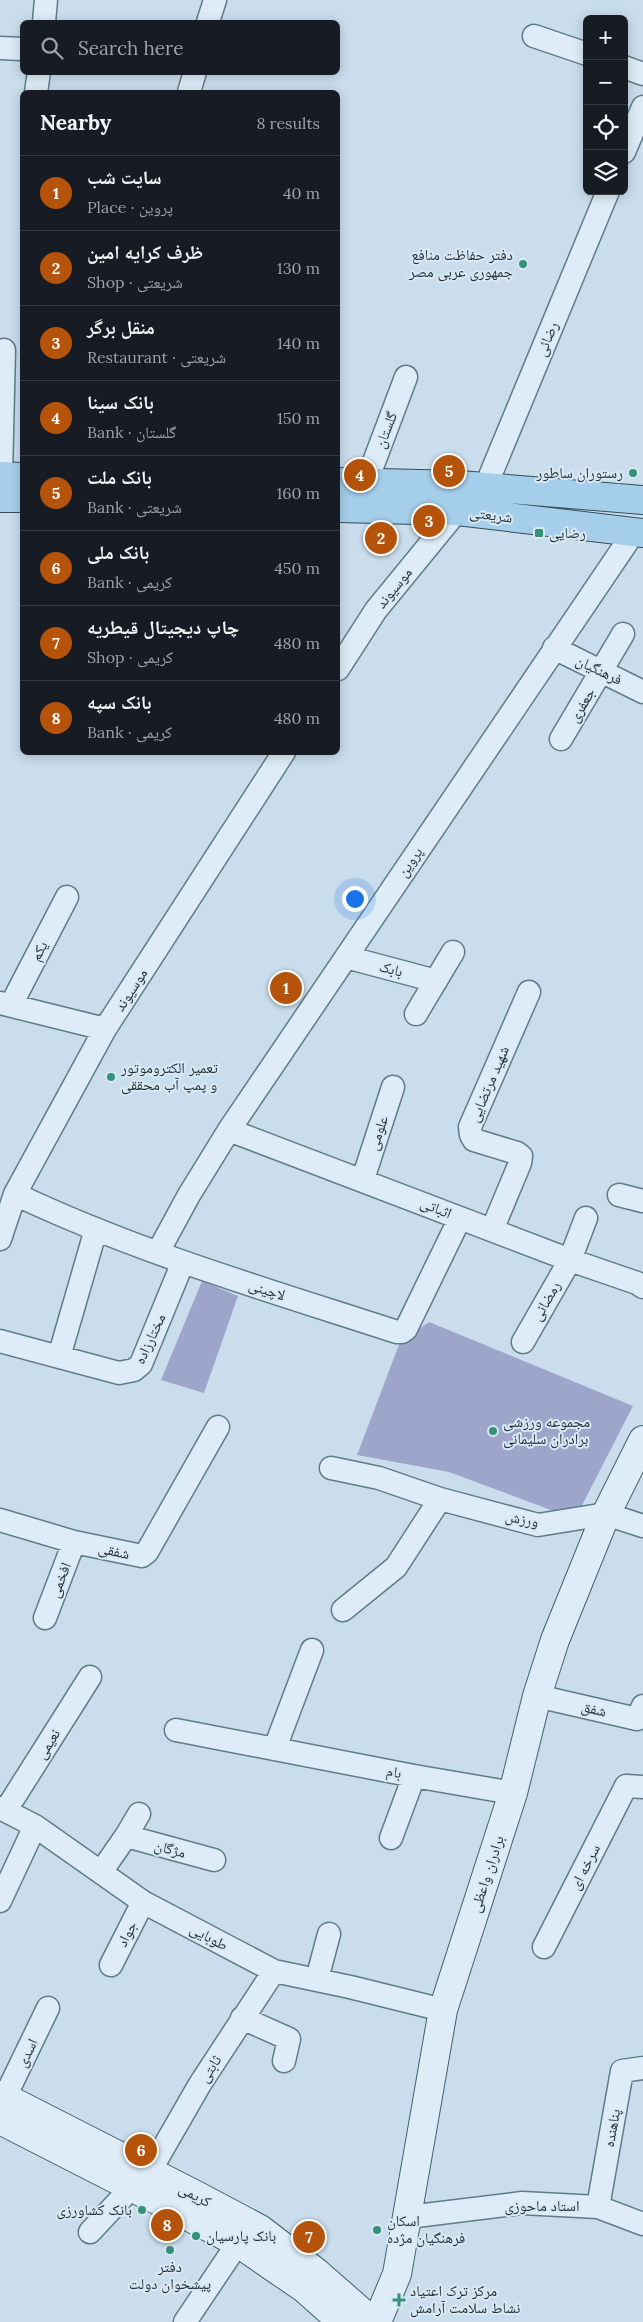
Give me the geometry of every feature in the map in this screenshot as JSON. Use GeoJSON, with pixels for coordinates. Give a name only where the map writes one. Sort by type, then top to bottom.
{"type":"FeatureCollection","features":[{"type":"Feature","properties":{"kind":"main road"},"geometry":{"type":"LineString","coordinates":[[0,476],[20,477]]}},
{"type":"Feature","properties":{"kind":"main road","name":"شریعتی"},"geometry":{"type":"LineString","coordinates":[[340,482],[366,483],[471,500],[639,532]]}},
{"type":"Feature","properties":{"kind":"main road","name":"شریعتی"},"geometry":{"type":"LineString","coordinates":[[340,508],[471,500],[642,497]]}},
{"type":"Feature","properties":{"kind":"main road"},"geometry":{"type":"LineString","coordinates":[[0,498],[20,498]]}},
{"type":"Feature","properties":{"kind":"main road","name":"برادران واعظی"},"geometry":{"type":"LineString","coordinates":[[377,2322],[397,2274],[444,2010],[513,1793],[537,1696],[555,1640],[606,1514],[643,1440]]}},
{"type":"Feature","properties":{"kind":"main road","name":"کریمی"},"geometry":{"type":"LineString","coordinates":[[2,2104],[141,2179],[305,2289],[342,2322]]}},
{"type":"Feature","properties":{"kind":"main road","name":"کریمی"},"geometry":{"type":"LineString","coordinates":[[141,2179],[260,2229],[316,2272],[373,2322]]}},
{"type":"Feature","properties":{"kind":"street"},"geometry":{"type":"LineString","coordinates":[[44,20],[46,0]]}},
{"type":"Feature","properties":{"kind":"street"},"geometry":{"type":"LineString","coordinates":[[209,20],[214,0]]}},
{"type":"Feature","properties":{"kind":"street"},"geometry":{"type":"LineString","coordinates":[[534,36],[583,53]]}},
{"type":"Feature","properties":{"kind":"street"},"geometry":{"type":"LineString","coordinates":[[0,48],[20,49]]}},
{"type":"Feature","properties":{"kind":"street"},"geometry":{"type":"LineString","coordinates":[[628,68],[643,74]]}},
{"type":"Feature","properties":{"kind":"street"},"geometry":{"type":"LineString","coordinates":[[36,90],[39,75]]}},
{"type":"Feature","properties":{"kind":"street"},"geometry":{"type":"LineString","coordinates":[[190,90],[194,75]]}},
{"type":"Feature","properties":{"kind":"street"},"geometry":{"type":"LineString","coordinates":[[625,150],[643,107]]}},
{"type":"Feature","properties":{"kind":"street","name":"رضائی"},"geometry":{"type":"LineString","coordinates":[[471,500],[606,195]]}},
{"type":"Feature","properties":{"kind":"street"},"geometry":{"type":"LineString","coordinates":[[0,476],[4,350]]}},
{"type":"Feature","properties":{"kind":"street","name":"گلستان"},"geometry":{"type":"LineString","coordinates":[[366,483],[406,376]]}},
{"type":"Feature","properties":{"kind":"street","name":"موسیوند"},"geometry":{"type":"LineString","coordinates":[[340,666],[376,610],[471,500]]}},
{"type":"Feature","properties":{"kind":"street","name":"پروین"},"geometry":{"type":"LineString","coordinates":[[158,1252],[189,1195],[229,1130],[554,648],[639,532]]}},
{"type":"Feature","properties":{"kind":"street","name":"جعفری"},"geometry":{"type":"LineString","coordinates":[[561,739],[603,672],[623,634]]}},
{"type":"Feature","properties":{"kind":"street","name":"فرهنگیان"},"geometry":{"type":"LineString","coordinates":[[554,648],[643,692]]}},
{"type":"Feature","properties":{"kind":"street","name":"موسیوند"},"geometry":{"type":"LineString","coordinates":[[0,1239],[8,1205],[105,1029],[282,755]]}},
{"type":"Feature","properties":{"kind":"street","name":"یکم"},"geometry":{"type":"LineString","coordinates":[[5,1004],[67,897]]}},
{"type":"Feature","properties":{"kind":"street"},"geometry":{"type":"LineString","coordinates":[[416,1014],[453,952]]}},
{"type":"Feature","properties":{"kind":"street","name":"بابک"},"geometry":{"type":"LineString","coordinates":[[346,957],[436,981]]}},
{"type":"Feature","properties":{"kind":"street","name":"شهید مرتضایی"},"geometry":{"type":"LineString","coordinates":[[492,1230],[520,1163],[521,1156],[517,1153],[474,1140],[471,1136],[470,1127],[529,992]]}},
{"type":"Feature","properties":{"kind":"street"},"geometry":{"type":"LineString","coordinates":[[5,1004],[105,1029]]}},
{"type":"Feature","properties":{"kind":"street","name":"علومی"},"geometry":{"type":"LineString","coordinates":[[363,1179],[393,1087]]}},
{"type":"Feature","properties":{"kind":"street","name":"اثباتی"},"geometry":{"type":"LineString","coordinates":[[229,1130],[363,1179],[570,1260],[641,1278]]}},
{"type":"Feature","properties":{"kind":"street"},"geometry":{"type":"LineString","coordinates":[[619,1195],[643,1201]]}},
{"type":"Feature","properties":{"kind":"street","name":"لاچینی"},"geometry":{"type":"LineString","coordinates":[[8,1205],[69,1220],[118,1240],[402,1332],[406,1329],[460,1218]]}},
{"type":"Feature","properties":{"kind":"street","name":"رمضانی"},"geometry":{"type":"LineString","coordinates":[[523,1342],[570,1260],[586,1218]]}},
{"type":"Feature","properties":{"kind":"street"},"geometry":{"type":"LineString","coordinates":[[60,1357],[96,1230]]}},
{"type":"Feature","properties":{"kind":"street","name":"مختارزاده"},"geometry":{"type":"LineString","coordinates":[[0,1341],[119,1373],[134,1370],[141,1364],[184,1262]]}},
{"type":"Feature","properties":{"kind":"street","name":"شفقی"},"geometry":{"type":"LineString","coordinates":[[0,1520],[74,1542],[142,1556],[147,1552],[218,1427]]}},
{"type":"Feature","properties":{"kind":"street","name":"ورزش"},"geometry":{"type":"LineString","coordinates":[[331,1468],[379,1478],[440,1499],[538,1525],[606,1514]]}},
{"type":"Feature","properties":{"kind":"street"},"geometry":{"type":"LineString","coordinates":[[343,1610],[396,1567],[440,1499]]}},
{"type":"Feature","properties":{"kind":"street"},"geometry":{"type":"LineString","coordinates":[[606,1514],[643,1526]]}},
{"type":"Feature","properties":{"kind":"street","name":"افخمی"},"geometry":{"type":"LineString","coordinates":[[45,1618],[74,1542]]}},
{"type":"Feature","properties":{"kind":"street"},"geometry":{"type":"LineString","coordinates":[[275,1748],[312,1650]]}},
{"type":"Feature","properties":{"kind":"street","name":"نعیمی"},"geometry":{"type":"LineString","coordinates":[[3,1809],[90,1678]]}},
{"type":"Feature","properties":{"kind":"street","name":"شفق"},"geometry":{"type":"LineString","coordinates":[[537,1696],[637,1719],[643,1706]]}},
{"type":"Feature","properties":{"kind":"street","name":"بام"},"geometry":{"type":"LineString","coordinates":[[176,1730],[513,1793]]}},
{"type":"Feature","properties":{"kind":"street"},"geometry":{"type":"LineString","coordinates":[[391,1838],[414,1776]]}},
{"type":"Feature","properties":{"kind":"street","name":"سرخه ای"},"geometry":{"type":"LineString","coordinates":[[544,1947],[634,1787]]}},
{"type":"Feature","properties":{"kind":"street","name":"طوبایی"},"geometry":{"type":"LineString","coordinates":[[3,1809],[35,1826],[143,1902],[274,1971],[317,1979],[444,2010]]}},
{"type":"Feature","properties":{"kind":"street"},"geometry":{"type":"LineString","coordinates":[[101,1872],[139,1814]]}},
{"type":"Feature","properties":{"kind":"street"},"geometry":{"type":"LineString","coordinates":[[0,1900],[35,1826]]}},
{"type":"Feature","properties":{"kind":"street","name":"مژگان"},"geometry":{"type":"LineString","coordinates":[[126,1836],[214,1860]]}},
{"type":"Feature","properties":{"kind":"street","name":"جواد"},"geometry":{"type":"LineString","coordinates":[[111,1965],[143,1902]]}},
{"type":"Feature","properties":{"kind":"street"},"geometry":{"type":"LineString","coordinates":[[317,1979],[329,1934]]}},
{"type":"Feature","properties":{"kind":"street","name":"ثابتی"},"geometry":{"type":"LineString","coordinates":[[90,2232],[141,2179],[242,2018],[274,1971]]}},
{"type":"Feature","properties":{"kind":"street","name":"اسدی"},"geometry":{"type":"LineString","coordinates":[[2,2104],[48,2008]]}},
{"type":"Feature","properties":{"kind":"street"},"geometry":{"type":"LineString","coordinates":[[242,2018],[289,2039],[284,2061]]}},
{"type":"Feature","properties":{"kind":"street","name":"پناهنده"},"geometry":{"type":"LineString","coordinates":[[598,2207],[622,2071],[643,2068]]}},
{"type":"Feature","properties":{"kind":"street","name":"استاد ماحوزی"},"geometry":{"type":"LineString","coordinates":[[408,2217],[522,2203],[598,2207],[643,2224]]}},
{"type":"Feature","properties":{"kind":"street"},"geometry":{"type":"LineString","coordinates":[[185,2322],[238,2243]]}},
{"type":"Feature","properties":{"kind":"shaded area"},"geometry":{"type":"Polygon","coordinates":[[[202,1281],[238,1296],[204,1393],[161,1380],[202,1281]]]}},
{"type":"Feature","properties":{"kind":"shaded area","name":"مجموعه ورزشی برادران سلیمانی"},"geometry":{"type":"Polygon","coordinates":[[[429,1322],[633,1406],[575,1519],[449,1472],[357,1455],[400,1342],[429,1322]]]}},
{"type":"Feature","properties":{"kind":"place","name":"دفتر حفاظت منافع جمهوری عربی مصر"},"geometry":{"type":"Point","coordinates":[523,264]}},
{"type":"Feature","properties":{"kind":"place","name":"بانک ملت"},"geometry":{"type":"Point","coordinates":[449,471]}},
{"type":"Feature","properties":{"kind":"place","name":"رستوران ساطور"},"geometry":{"type":"Point","coordinates":[633,473]}},
{"type":"Feature","properties":{"kind":"place","name":"بانک سینا"},"geometry":{"type":"Point","coordinates":[360,475]}},
{"type":"Feature","properties":{"kind":"place","name":"منقل برگر"},"geometry":{"type":"Point","coordinates":[429,521]}},
{"type":"Feature","properties":{"kind":"place","name":"رضایی"},"geometry":{"type":"Point","coordinates":[539,533]}},
{"type":"Feature","properties":{"kind":"place","name":"ظرف کرایه امین"},"geometry":{"type":"Point","coordinates":[381,538]}},
{"type":"Feature","properties":{"kind":"place","name":"سایت شب"},"geometry":{"type":"Point","coordinates":[286,988]}},
{"type":"Feature","properties":{"kind":"place","name":"تعمیر الکتروموتور و پمپ آب محققی"},"geometry":{"type":"Point","coordinates":[111,1077]}},
{"type":"Feature","properties":{"kind":"place","name":"مجموعه ورزشی برادران سلیمانی"},"geometry":{"type":"Point","coordinates":[493,1431]}},
{"type":"Feature","properties":{"kind":"place","name":"بانک ملی"},"geometry":{"type":"Point","coordinates":[141,2150]}},
{"type":"Feature","properties":{"kind":"place","name":"بانک کشاورزی"},"geometry":{"type":"Point","coordinates":[142,2210]}},
{"type":"Feature","properties":{"kind":"place","name":"بانک سپه"},"geometry":{"type":"Point","coordinates":[167,2225]}},
{"type":"Feature","properties":{"kind":"place","name":"اسکان فرهنگیان مژده"},"geometry":{"type":"Point","coordinates":[377,2230]}},
{"type":"Feature","properties":{"kind":"place","name":"بانک پارسیان"},"geometry":{"type":"Point","coordinates":[196,2236]}},
{"type":"Feature","properties":{"kind":"place","name":"چاپ دیجیتال قیطریه"},"geometry":{"type":"Point","coordinates":[309,2237]}},
{"type":"Feature","properties":{"kind":"place","name":"دفتر پیشخوان دولت"},"geometry":{"type":"Point","coordinates":[170,2250]}},
{"type":"Feature","properties":{"kind":"place","name":"مرکز ترک اعتیاد نشاط سلامت آرامش"},"geometry":{"type":"Point","coordinates":[399,2300]}}]}
